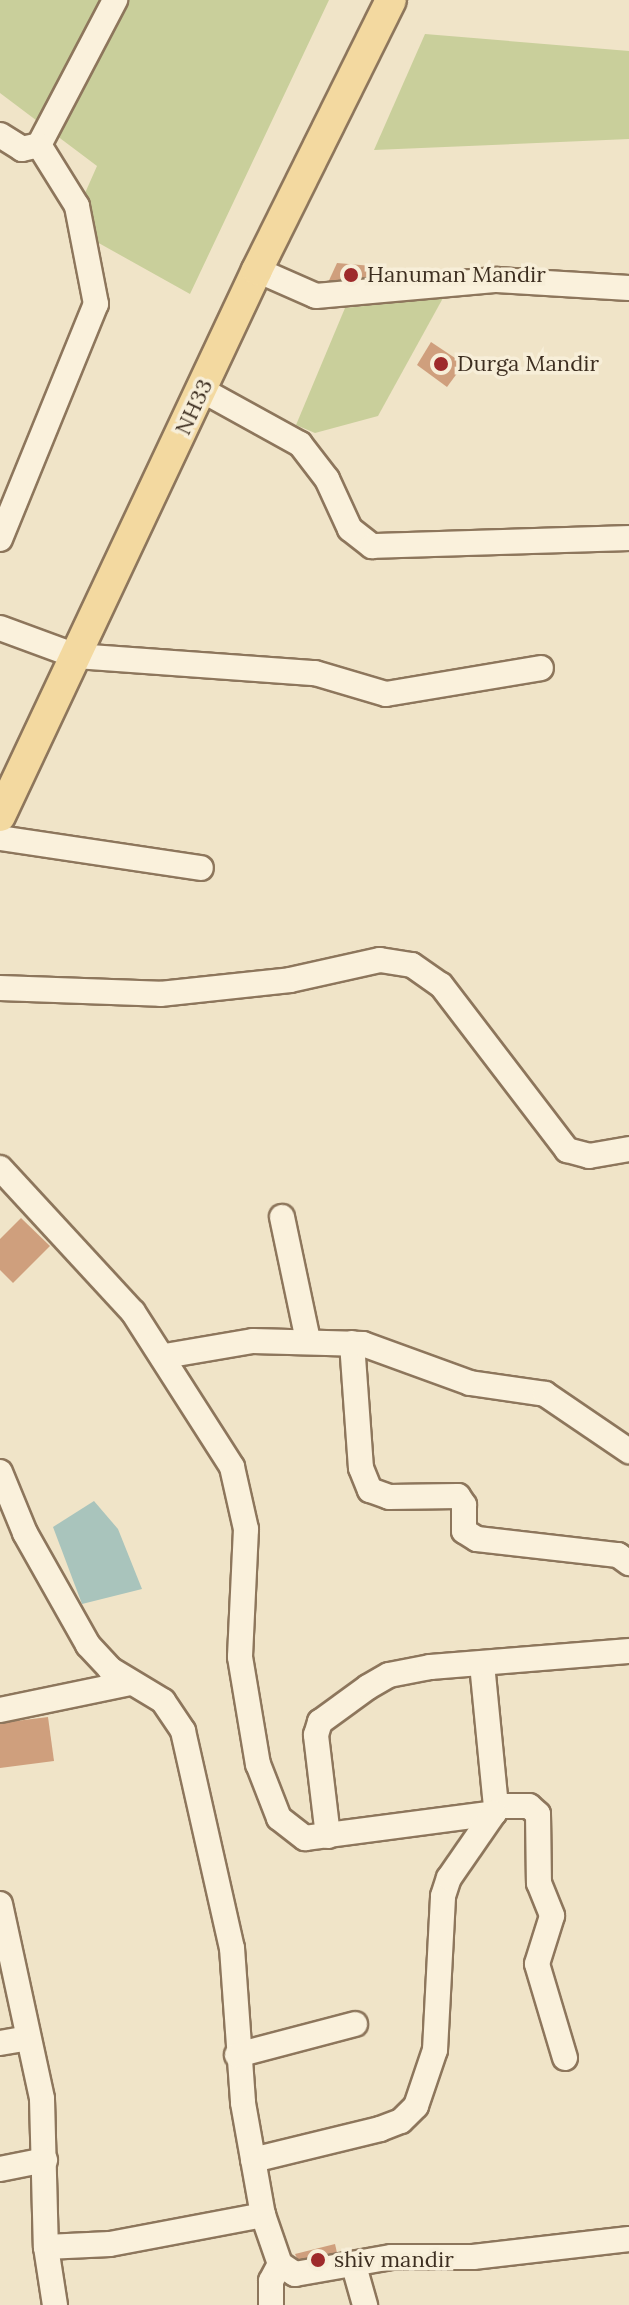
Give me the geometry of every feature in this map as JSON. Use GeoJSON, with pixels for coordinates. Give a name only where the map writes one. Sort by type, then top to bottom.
{"type":"FeatureCollection","features":[{"type":"Feature","properties":{"kind":"main road","name":"NH33"},"geometry":{"type":"LineString","coordinates":[[0,816],[257,270],[391,0]]}},
{"type":"Feature","properties":{"kind":"street"},"geometry":{"type":"LineString","coordinates":[[0,135],[22,149],[39,145],[115,0]]}},
{"type":"Feature","properties":{"kind":"street"},"geometry":{"type":"LineString","coordinates":[[0,539],[96,304],[77,206],[39,145]]}},
{"type":"Feature","properties":{"kind":"street"},"geometry":{"type":"LineString","coordinates":[[257,270],[316,296],[497,280],[629,288]]}},
{"type":"Feature","properties":{"kind":"street"},"geometry":{"type":"LineString","coordinates":[[202,390],[300,444],[327,479],[350,529],[372,546],[629,538]]}},
{"type":"Feature","properties":{"kind":"street"},"geometry":{"type":"LineString","coordinates":[[0,628],[76,656],[315,673],[386,694],[541,668]]}},
{"type":"Feature","properties":{"kind":"street"},"geometry":{"type":"LineString","coordinates":[[0,838],[201,868]]}},
{"type":"Feature","properties":{"kind":"street"},"geometry":{"type":"LineString","coordinates":[[0,988],[160,994],[290,980],[380,960],[412,965],[441,985],[567,1150],[589,1156],[629,1149]]}},
{"type":"Feature","properties":{"kind":"street"},"geometry":{"type":"LineString","coordinates":[[0,1168],[119,1296],[165,1356],[225,1451],[243,1506],[247,1559],[238,1627],[240,1657],[266,1791],[290,1830],[305,1838],[328,1836],[529,1806],[538,1814],[539,1883],[552,1916],[537,1964],[565,2058]]}},
{"type":"Feature","properties":{"kind":"street"},"geometry":{"type":"LineString","coordinates":[[282,1217],[308,1340]]}},
{"type":"Feature","properties":{"kind":"street"},"geometry":{"type":"LineString","coordinates":[[165,1356],[220,1343],[308,1340],[383,1349],[470,1383],[545,1394],[629,1451]]}},
{"type":"Feature","properties":{"kind":"street"},"geometry":{"type":"LineString","coordinates":[[352,1343],[361,1468],[370,1490],[389,1497],[458,1496],[464,1505],[464,1531],[477,1539],[618,1555],[629,1563]]}},
{"type":"Feature","properties":{"kind":"street"},"geometry":{"type":"LineString","coordinates":[[0,1472],[25,1533],[76,1626],[99,1659],[130,1683],[163,1701],[188,1747],[232,1948],[237,2055],[253,2160],[263,2215],[280,2264],[295,2274],[354,2266],[391,2257],[473,2257],[629,2239]]}},
{"type":"Feature","properties":{"kind":"street"},"geometry":{"type":"LineString","coordinates":[[328,1836],[316,1750],[320,1722],[389,1675],[629,1651]]}},
{"type":"Feature","properties":{"kind":"street"},"geometry":{"type":"LineString","coordinates":[[253,2160],[380,2129],[401,2121],[416,2106],[435,2050],[443,1896],[449,1878],[495,1810],[482,1664]]}},
{"type":"Feature","properties":{"kind":"street"},"geometry":{"type":"LineString","coordinates":[[0,1710],[130,1683]]}},
{"type":"Feature","properties":{"kind":"street"},"geometry":{"type":"LineString","coordinates":[[0,1904],[27,2038],[40,2080],[46,2247],[55,2305]]}},
{"type":"Feature","properties":{"kind":"street"},"geometry":{"type":"LineString","coordinates":[[237,2055],[355,2024]]}},
{"type":"Feature","properties":{"kind":"street"},"geometry":{"type":"LineString","coordinates":[[0,2043],[27,2038]]}},
{"type":"Feature","properties":{"kind":"street"},"geometry":{"type":"LineString","coordinates":[[0,2169],[45,2160]]}},
{"type":"Feature","properties":{"kind":"street"},"geometry":{"type":"LineString","coordinates":[[46,2247],[110,2244],[263,2215]]}},
{"type":"Feature","properties":{"kind":"street"},"geometry":{"type":"LineString","coordinates":[[271,2305],[271,2281],[280,2264]]}},
{"type":"Feature","properties":{"kind":"street"},"geometry":{"type":"LineString","coordinates":[[354,2266],[365,2305]]}},
{"type":"Feature","properties":{"kind":"green space"},"geometry":{"type":"Polygon","coordinates":[[[0,0],[329,0],[190,294],[70,227],[97,166],[0,93],[0,0]]]}},
{"type":"Feature","properties":{"kind":"green space"},"geometry":{"type":"Polygon","coordinates":[[[425,34],[629,51],[629,139],[374,150],[425,34]]]}},
{"type":"Feature","properties":{"kind":"green space"},"geometry":{"type":"Polygon","coordinates":[[[443,298],[378,416],[315,433],[296,425],[345,308],[443,298]]]}},
{"type":"Feature","properties":{"kind":"water"},"geometry":{"type":"Polygon","coordinates":[[[94,1501],[118,1529],[142,1589],[82,1604],[53,1527],[94,1501]]]}},
{"type":"Feature","properties":{"kind":"building","name":"Hanuman Mandir"},"geometry":{"type":"Polygon","coordinates":[[[337,263],[372,266],[369,284],[326,287],[337,263]]]}},
{"type":"Feature","properties":{"kind":"building","name":"Durga Mandir"},"geometry":{"type":"Polygon","coordinates":[[[431,342],[464,364],[447,387],[417,365],[431,342]]]}},
{"type":"Feature","properties":{"kind":"building"},"geometry":{"type":"Polygon","coordinates":[[[21,1218],[50,1246],[13,1283],[0,1270],[0,1239],[21,1218]]]}},
{"type":"Feature","properties":{"kind":"building"},"geometry":{"type":"Polygon","coordinates":[[[48,1717],[54,1761],[0,1768],[0,1723],[48,1717]]]}},
{"type":"Feature","properties":{"kind":"building","name":"shiv mandir"},"geometry":{"type":"Polygon","coordinates":[[[335,2244],[340,2266],[303,2271],[295,2254],[335,2244]]]}},
{"type":"Feature","properties":{"kind":"place","name":"Hanuman Mandir"},"geometry":{"type":"Point","coordinates":[351,275]}},
{"type":"Feature","properties":{"kind":"place","name":"Durga Mandir"},"geometry":{"type":"Point","coordinates":[441,364]}},
{"type":"Feature","properties":{"kind":"place","name":"shiv mandir"},"geometry":{"type":"Point","coordinates":[318,2260]}}]}
